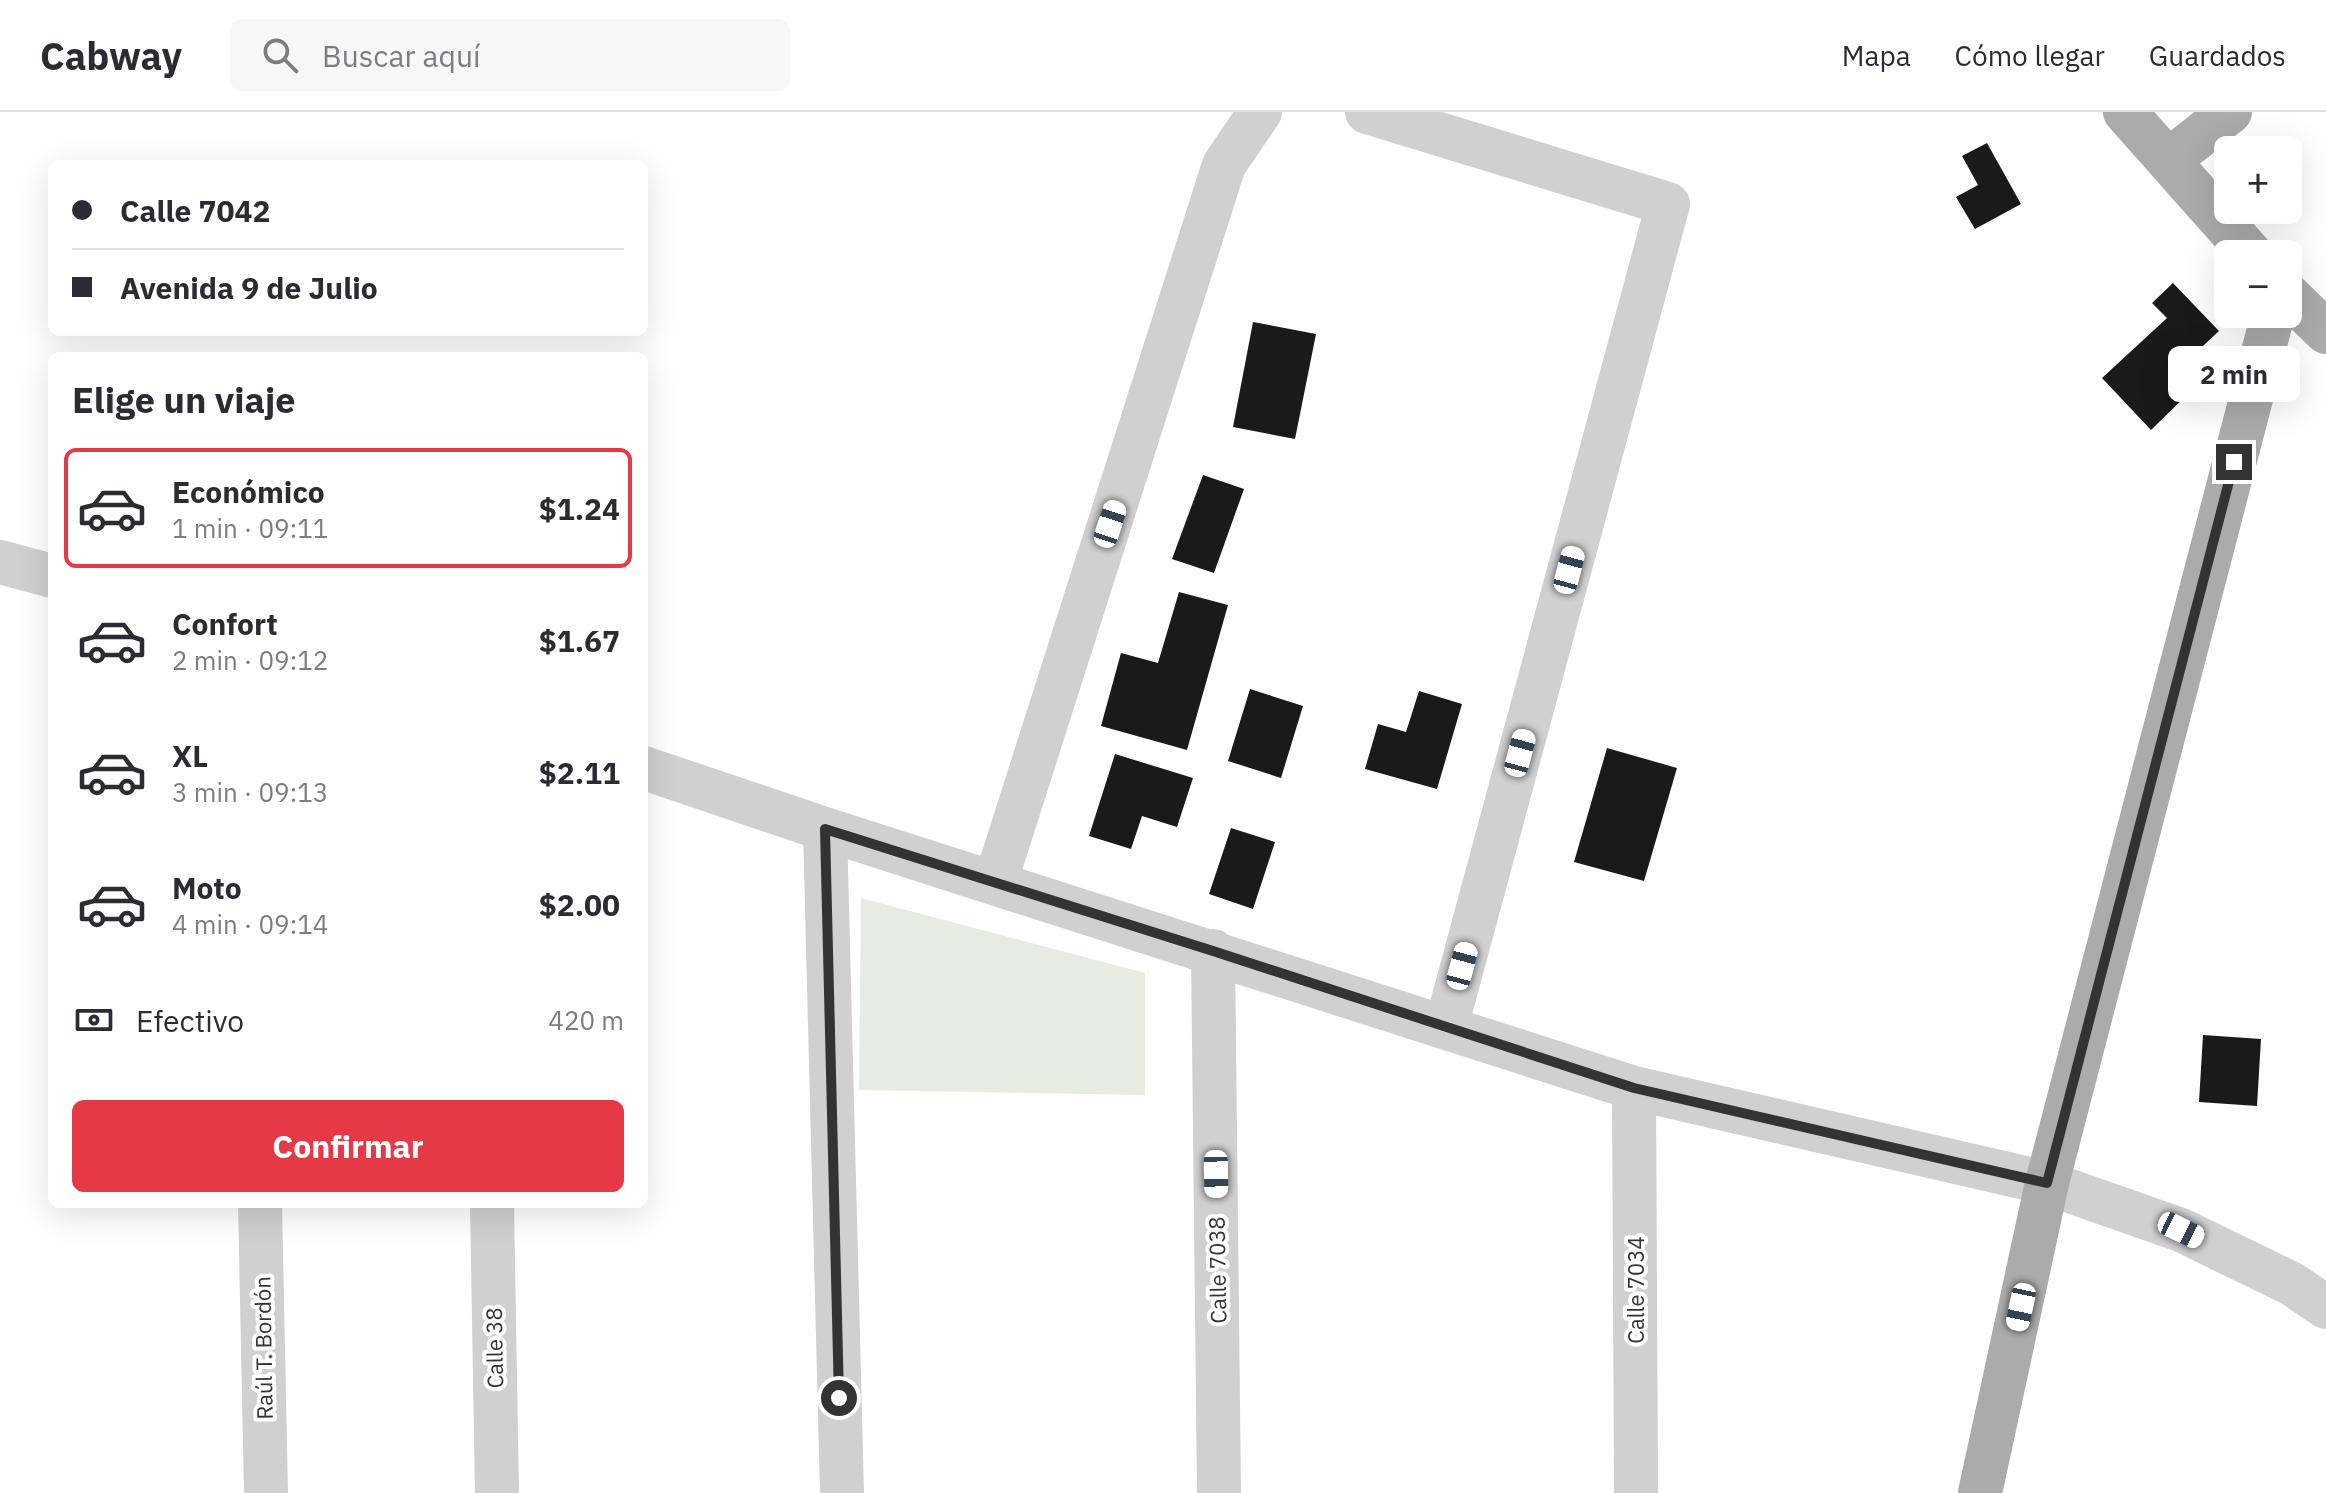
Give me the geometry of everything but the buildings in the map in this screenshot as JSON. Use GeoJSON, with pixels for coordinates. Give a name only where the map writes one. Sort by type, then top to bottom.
{"type":"FeatureCollection","features":[{"type":"Feature","properties":{"kind":"main road"},"geometry":{"type":"LineString","coordinates":[[2125,112],[2239,240]]}},
{"type":"Feature","properties":{"kind":"main road"},"geometry":{"type":"LineString","coordinates":[[2169,160],[2230,112]]}},
{"type":"Feature","properties":{"kind":"main road"},"geometry":{"type":"LineString","coordinates":[[2302,309],[2326,332]]}},
{"type":"Feature","properties":{"kind":"main road"},"geometry":{"type":"LineString","coordinates":[[1980,1493],[2047,1183],[2269,328]]}},
{"type":"Feature","properties":{"kind":"street"},"geometry":{"type":"LineString","coordinates":[[995,883],[1224,165],[1260,112]]}},
{"type":"Feature","properties":{"kind":"street"},"geometry":{"type":"LineString","coordinates":[[1367,112],[1668,204],[1446,1027]]}},
{"type":"Feature","properties":{"kind":"street"},"geometry":{"type":"LineString","coordinates":[[0,562],[48,575]]}},
{"type":"Feature","properties":{"kind":"street"},"geometry":{"type":"LineString","coordinates":[[648,769],[1634,1088],[2047,1183],[2181,1230],[2292,1284],[2326,1307]]}},
{"type":"Feature","properties":{"kind":"street"},"geometry":{"type":"LineString","coordinates":[[825,829],[842,1493]]}},
{"type":"Feature","properties":{"kind":"street","name":"Calle 7038"},"geometry":{"type":"LineString","coordinates":[[1213,951],[1219,1493]]}},
{"type":"Feature","properties":{"kind":"street","name":"Calle 7034"},"geometry":{"type":"LineString","coordinates":[[1634,1088],[1636,1493]]}},
{"type":"Feature","properties":{"kind":"street","name":"Raúl T. Bordón"},"geometry":{"type":"LineString","coordinates":[[260,1208],[266,1493]]}},
{"type":"Feature","properties":{"kind":"street","name":"Calle 38"},"geometry":{"type":"LineString","coordinates":[[492,1208],[497,1493]]}},
{"type":"Feature","properties":{"kind":"shaded area"},"geometry":{"type":"Polygon","coordinates":[[[861,898],[1145,973],[1145,1095],[859,1090],[861,898]]]}},
{"type":"Feature","properties":{"kind":"route"},"geometry":{"type":"LineString","coordinates":[[839,1398],[825,829],[1634,1088],[2047,1183],[2234,462]]}}]}
